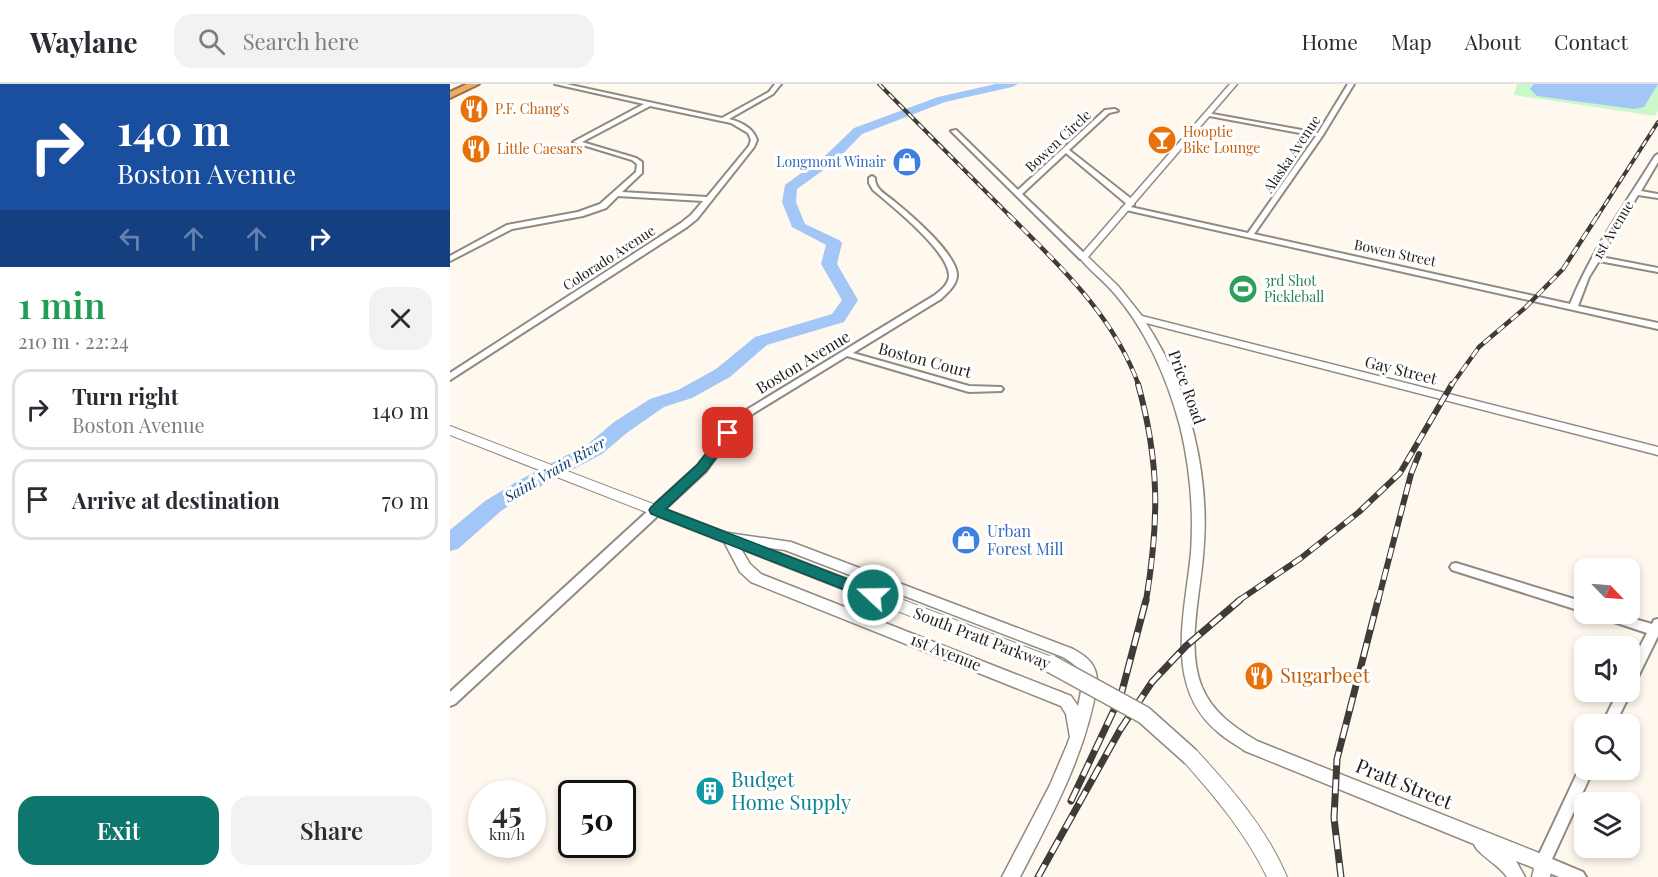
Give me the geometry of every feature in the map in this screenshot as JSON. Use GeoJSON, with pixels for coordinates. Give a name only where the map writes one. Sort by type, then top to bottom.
{"type":"FeatureCollection","features":[{"type":"Feature","properties":{"kind":"highway"},"geometry":{"type":"LineString","coordinates":[[450,94],[476,84]]}},
{"type":"Feature","properties":{"kind":"main road","name":"South Pratt Parkway"},"geometry":{"type":"LineString","coordinates":[[450,430],[1051,664],[1144,715],[1183,749],[1227,796],[1252,830],[1277,877]]}},
{"type":"Feature","properties":{"kind":"street"},"geometry":{"type":"LineString","coordinates":[[558,84],[723,120],[771,93],[778,84]]}},
{"type":"Feature","properties":{"kind":"street"},"geometry":{"type":"LineString","coordinates":[[1083,257],[1234,84]]}},
{"type":"Feature","properties":{"kind":"street","name":"Alaska Avenue"},"geometry":{"type":"LineString","coordinates":[[1250,235],[1320,135],[1352,84]]}},
{"type":"Feature","properties":{"kind":"street"},"geometry":{"type":"LineString","coordinates":[[450,259],[510,227],[592,211],[609,202],[639,173],[639,163],[634,159],[578,145],[576,142],[649,104]]}},
{"type":"Feature","properties":{"kind":"street","name":"Bowen Circle"},"geometry":{"type":"LineString","coordinates":[[1019,193],[1107,111],[1114,111]]}},
{"type":"Feature","properties":{"kind":"street"},"geometry":{"type":"LineString","coordinates":[[1207,115],[1320,135]]}},
{"type":"Feature","properties":{"kind":"street","name":"Colorado Avenue"},"geometry":{"type":"LineString","coordinates":[[450,377],[684,225],[752,146],[753,134],[745,127],[723,120]]}},
{"type":"Feature","properties":{"kind":"street","name":"Price Road"},"geometry":{"type":"LineString","coordinates":[[954,131],[1119,293],[1157,351],[1174,388],[1186,430],[1197,504],[1197,550],[1186,646],[1188,669],[1196,694],[1217,724]]}},
{"type":"Feature","properties":{"kind":"street"},"geometry":{"type":"LineString","coordinates":[[1066,150],[1129,206]]}},
{"type":"Feature","properties":{"kind":"street","name":"1st Avenue"},"geometry":{"type":"LineString","coordinates":[[1573,307],[1585,277],[1657,159]]}},
{"type":"Feature","properties":{"kind":"street","name":"Boston Avenue"},"geometry":{"type":"LineString","coordinates":[[450,700],[702,468],[737,422],[751,411],[938,297],[952,279],[950,264],[916,222],[875,189],[872,177]]}},
{"type":"Feature","properties":{"kind":"street"},"geometry":{"type":"LineString","coordinates":[[1636,192],[1658,196]]}},
{"type":"Feature","properties":{"kind":"street"},"geometry":{"type":"LineString","coordinates":[[617,194],[708,199]]}},
{"type":"Feature","properties":{"kind":"street","name":"Bowen Street"},"geometry":{"type":"LineString","coordinates":[[1129,206],[1658,326]]}},
{"type":"Feature","properties":{"kind":"street"},"geometry":{"type":"LineString","coordinates":[[1596,258],[1658,270]]}},
{"type":"Feature","properties":{"kind":"street","name":"Gay Street"},"geometry":{"type":"LineString","coordinates":[[1137,318],[1658,451]]}},
{"type":"Feature","properties":{"kind":"street","name":"Boston Court"},"geometry":{"type":"LineString","coordinates":[[845,353],[969,389],[998,389]]}},
{"type":"Feature","properties":{"kind":"street","name":"1st Avenue"},"geometry":{"type":"LineString","coordinates":[[728,538],[746,568],[756,578],[1066,701],[1073,712],[1077,743]]}},
{"type":"Feature","properties":{"kind":"street","name":"1st Avenue"},"geometry":{"type":"LineString","coordinates":[[728,538],[786,544],[1068,653],[1088,669],[1090,680],[1077,743],[1069,765],[1011,877]]}},
{"type":"Feature","properties":{"kind":"street"},"geometry":{"type":"LineString","coordinates":[[1456,567],[1574,605]]}},
{"type":"Feature","properties":{"kind":"street"},"geometry":{"type":"LineString","coordinates":[[1640,624],[1657,628],[1640,660]]}},
{"type":"Feature","properties":{"kind":"street","name":"Pratt Street"},"geometry":{"type":"LineString","coordinates":[[1217,724],[1251,746],[1450,825],[1542,870],[1578,877]]}},
{"type":"Feature","properties":{"kind":"street"},"geometry":{"type":"LineString","coordinates":[[1542,870],[1582,780]]}},
{"type":"Feature","properties":{"kind":"street"},"geometry":{"type":"LineString","coordinates":[[1450,825],[1498,853],[1516,877]]}},
{"type":"Feature","properties":{"kind":"green space"},"geometry":{"type":"Polygon","coordinates":[[[1517,84],[1658,84],[1658,111],[1655,116],[1514,95],[1517,84]]]}},
{"type":"Feature","properties":{"kind":"water"},"geometry":{"type":"Polygon","coordinates":[[[1534,84],[1658,84],[1644,107],[1634,109],[1537,96],[1530,89],[1534,84]]]}},
{"type":"Feature","properties":{"kind":"waterway","name":"Saint Vrain River"},"geometry":{"type":"LineString","coordinates":[[450,543],[493,506],[523,487],[595,449],[621,427],[657,403],[685,394],[723,373],[761,341],[838,318],[850,300],[829,264],[834,243],[799,227],[789,202],[790,188],[831,158],[858,131],[942,99],[1012,84]]}},
{"type":"Feature","properties":{"kind":"railway"},"geometry":{"type":"LineString","coordinates":[[879,84],[1011,217]]}},
{"type":"Feature","properties":{"kind":"railway"},"geometry":{"type":"LineString","coordinates":[[1597,217],[1658,122]]}},
{"type":"Feature","properties":{"kind":"railway"},"geometry":{"type":"LineString","coordinates":[[1451,386],[1479,347],[1525,308],[1563,269],[1598,215]]}},
{"type":"Feature","properties":{"kind":"railway"},"geometry":{"type":"LineString","coordinates":[[1011,217],[1084,293],[1115,337],[1139,386]]}},
{"type":"Feature","properties":{"kind":"railway"},"geometry":{"type":"LineString","coordinates":[[1138,384],[1150,440],[1155,492],[1153,545],[1146,601]]}},
{"type":"Feature","properties":{"kind":"railway"},"geometry":{"type":"LineString","coordinates":[[1238,601],[1301,558],[1359,512],[1400,473],[1452,384]]}},
{"type":"Feature","properties":{"kind":"railway"},"geometry":{"type":"LineString","coordinates":[[1378,601],[1411,474],[1419,454]]}},
{"type":"Feature","properties":{"kind":"railway"},"geometry":{"type":"LineString","coordinates":[[1071,801],[1121,695],[1146,600]]}},
{"type":"Feature","properties":{"kind":"railway"},"geometry":{"type":"LineString","coordinates":[[1038,877],[1120,730],[1152,682],[1186,646],[1240,600]]}},
{"type":"Feature","properties":{"kind":"railway"},"geometry":{"type":"LineString","coordinates":[[1341,877],[1334,818],[1337,759],[1378,600]]}},
{"type":"Feature","properties":{"kind":"place","name":"P.F. Chang's"},"geometry":{"type":"Point","coordinates":[474,109]}},
{"type":"Feature","properties":{"kind":"place","name":"Hooptie Bike Lounge"},"geometry":{"type":"Point","coordinates":[1162,140]}},
{"type":"Feature","properties":{"kind":"place","name":"Little Caesars"},"geometry":{"type":"Point","coordinates":[476,149]}},
{"type":"Feature","properties":{"kind":"place","name":"Longmont Winair"},"geometry":{"type":"Point","coordinates":[907,162]}},
{"type":"Feature","properties":{"kind":"place","name":"3rd Shot Pickleball"},"geometry":{"type":"Point","coordinates":[1243,289]}},
{"type":"Feature","properties":{"kind":"place","name":"Urban Forest Mill"},"geometry":{"type":"Point","coordinates":[966,540]}},
{"type":"Feature","properties":{"kind":"place","name":"Sugarbeet"},"geometry":{"type":"Point","coordinates":[1259,676]}},
{"type":"Feature","properties":{"kind":"place","name":"Budget Home Supply"},"geometry":{"type":"Point","coordinates":[710,791]}},
{"type":"Feature","properties":{"kind":"route"},"geometry":{"type":"LineString","coordinates":[[728,433],[702,468],[656,510],[873,595]]}}]}
